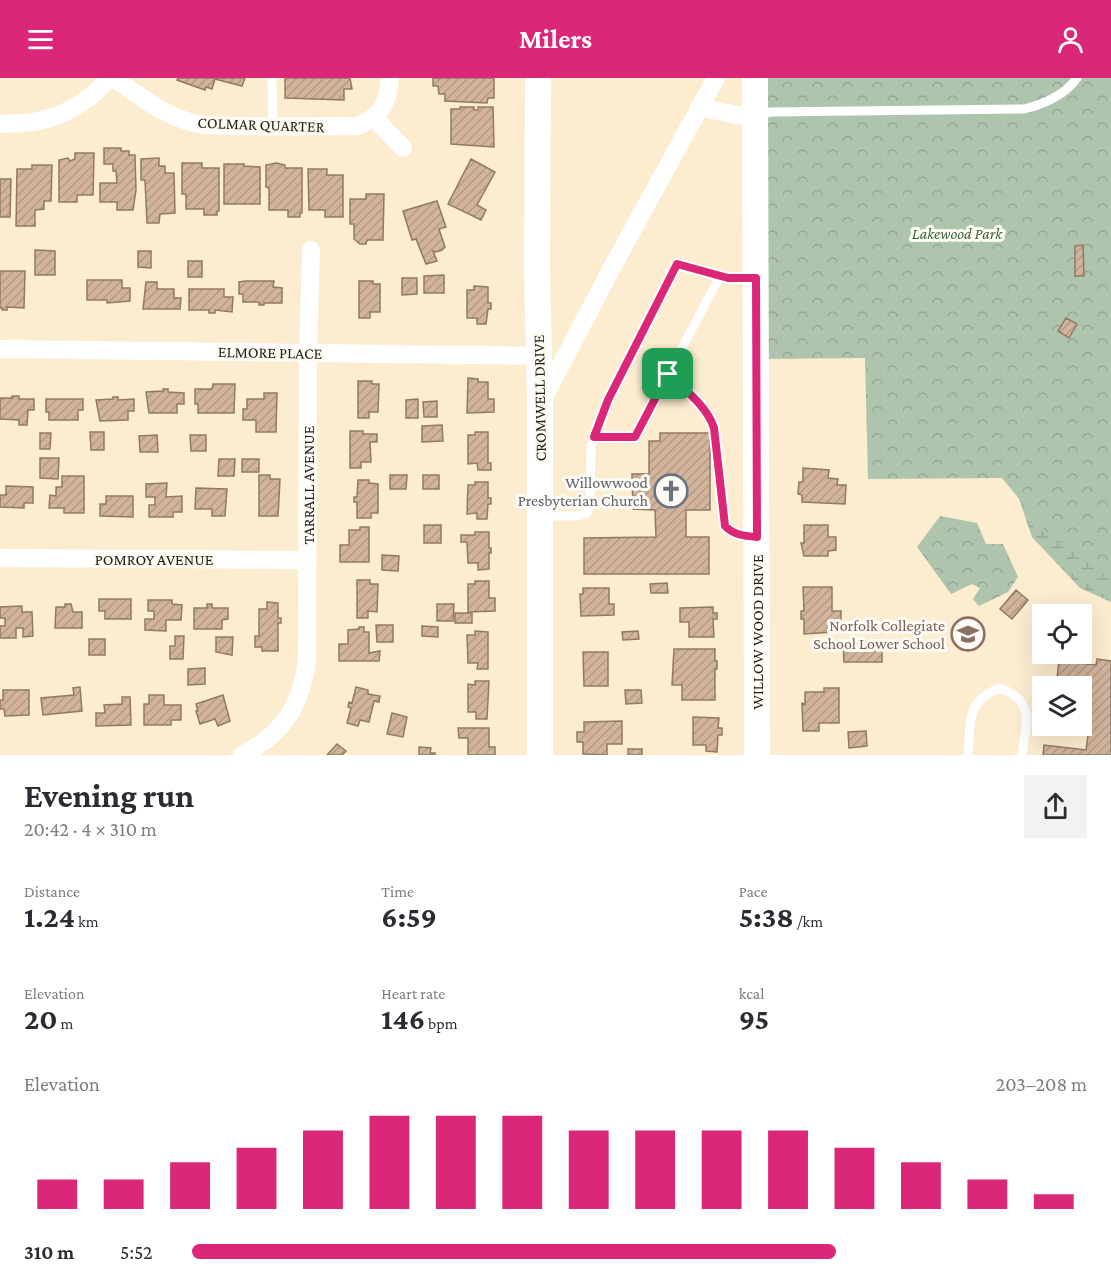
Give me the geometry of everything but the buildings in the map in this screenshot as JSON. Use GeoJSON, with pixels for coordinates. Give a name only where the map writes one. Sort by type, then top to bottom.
{"type":"FeatureCollection","features":[{"type":"Feature","properties":{"kind":"street"},"geometry":{"type":"LineString","coordinates":[[0,124],[37,122],[48,118],[76,106],[96,93],[109,78]]}},
{"type":"Feature","properties":{"kind":"street","name":"COLMAR QUARTER"},"geometry":{"type":"LineString","coordinates":[[114,78],[141,98],[192,123],[273,127],[358,126],[374,118]]}},
{"type":"Feature","properties":{"kind":"street"},"geometry":{"type":"LineString","coordinates":[[390,78],[389,94],[384,107],[374,118],[403,148]]}},
{"type":"Feature","properties":{"kind":"street","name":"CROMWELL DRIVE"},"geometry":{"type":"LineString","coordinates":[[538,78],[540,755]]}},
{"type":"Feature","properties":{"kind":"street"},"geometry":{"type":"LineString","coordinates":[[540,404],[716,78]]}},
{"type":"Feature","properties":{"kind":"street","name":"WILLOW WOOD DRIVE"},"geometry":{"type":"LineString","coordinates":[[755,78],[757,755]]}},
{"type":"Feature","properties":{"kind":"street"},"geometry":{"type":"LineString","coordinates":[[699,107],[736,115],[755,115]]}},
{"type":"Feature","properties":{"kind":"street","name":"TARRALL AVENUE"},"geometry":{"type":"LineString","coordinates":[[242,755],[258,747],[289,717],[304,681],[307,660],[308,352],[311,250]]}},
{"type":"Feature","properties":{"kind":"street","name":"ELMORE PLACE"},"geometry":{"type":"LineString","coordinates":[[0,349],[539,356]]}},
{"type":"Feature","properties":{"kind":"street","name":"POMROY AVENUE"},"geometry":{"type":"LineString","coordinates":[[0,558],[307,560]]}},
{"type":"Feature","properties":{"kind":"lane"},"geometry":{"type":"LineString","coordinates":[[272,78],[273,127]]}},
{"type":"Feature","properties":{"kind":"lane"},"geometry":{"type":"LineString","coordinates":[[755,115],[771,112],[1024,109],[1044,104],[1058,96],[1077,78]]}},
{"type":"Feature","properties":{"kind":"lane"},"geometry":{"type":"LineString","coordinates":[[540,516],[577,516],[587,513],[590,505],[591,446],[594,437],[608,400],[677,264],[728,278],[756,278]]}},
{"type":"Feature","properties":{"kind":"lane"},"geometry":{"type":"LineString","coordinates":[[594,437],[635,437],[720,276]]}},
{"type":"Feature","properties":{"kind":"lane"},"geometry":{"type":"LineString","coordinates":[[668,374],[699,403],[711,419],[714,428],[725,526],[731,532],[757,537]]}},
{"type":"Feature","properties":{"kind":"lane"},"geometry":{"type":"LineString","coordinates":[[968,755],[975,704],[984,693],[1000,688],[1015,693],[1024,706],[1026,720],[1022,755]]}},
{"type":"Feature","properties":{"kind":"green space","name":"Lakewood Park"},"geometry":{"type":"Polygon","coordinates":[[[755,78],[1111,78],[1111,565],[1052,539],[1002,478],[868,479],[865,358],[757,359],[755,78]]]}},
{"type":"Feature","properties":{"kind":"green space"},"geometry":{"type":"Polygon","coordinates":[[[1017,493],[1111,543],[1111,602],[1080,588],[1032,537],[1017,493]]]}},
{"type":"Feature","properties":{"kind":"green space"},"geometry":{"type":"Polygon","coordinates":[[[940,516],[977,523],[986,544],[1003,544],[1018,577],[1008,592],[979,606],[973,599],[980,588],[972,584],[951,594],[917,547],[940,516]]]}},
{"type":"Feature","properties":{"kind":"place","name":"Willowwood Presbyterian Church"},"geometry":{"type":"Point","coordinates":[671,491]}},
{"type":"Feature","properties":{"kind":"place","name":"Norfolk Collegiate School Lower School"},"geometry":{"type":"Point","coordinates":[968,634]}},
{"type":"Feature","properties":{"kind":"route"},"geometry":{"type":"LineString","coordinates":[[677,264],[728,278],[756,278],[757,537],[731,532],[725,526],[714,428],[711,419],[699,403],[668,374],[635,437],[594,437],[608,400],[677,264]]}}]}
